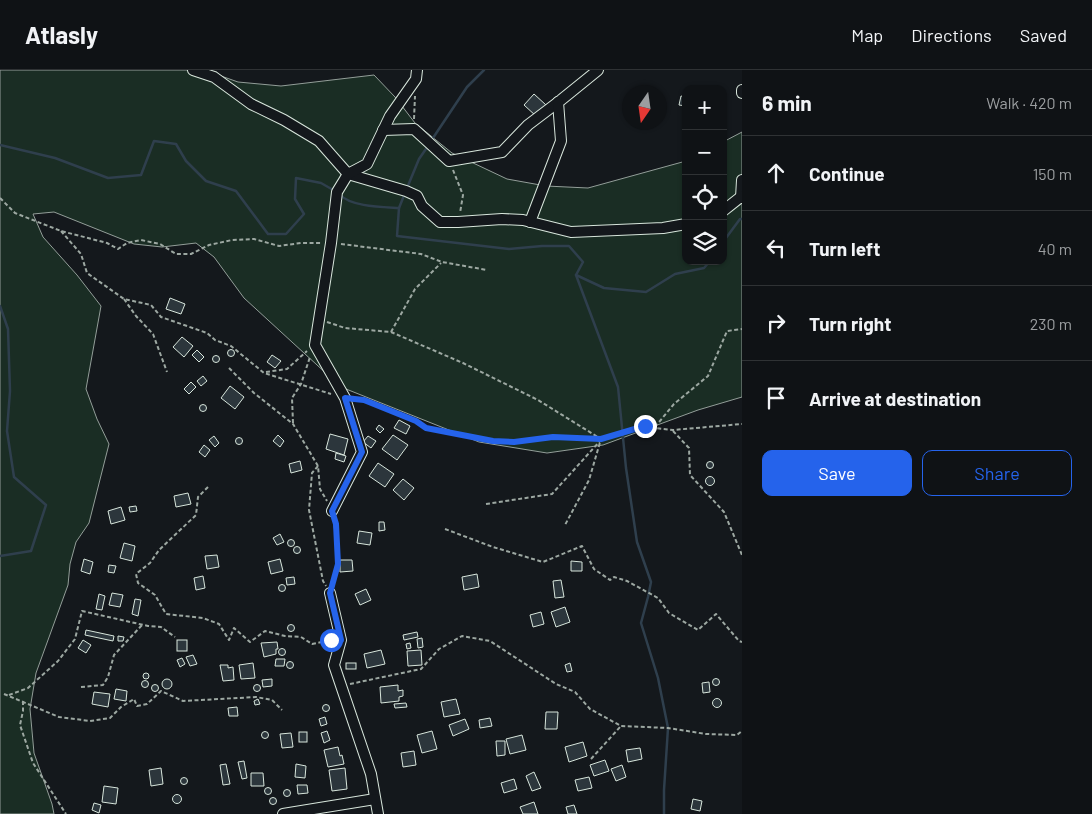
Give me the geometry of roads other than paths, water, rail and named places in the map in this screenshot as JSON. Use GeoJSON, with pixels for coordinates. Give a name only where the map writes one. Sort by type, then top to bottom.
{"type":"FeatureCollection","features":[{"type":"Feature","properties":{"kind":"street"},"geometry":{"type":"LineString","coordinates":[[193,70],[214,77],[251,104],[284,120],[318,141],[348,174],[406,191],[416,196],[422,206],[440,222],[502,219],[530,222],[571,232],[663,228],[682,225]]}},
{"type":"Feature","properties":{"kind":"street"},"geometry":{"type":"LineString","coordinates":[[332,511],[362,452],[345,398],[315,346],[337,192],[348,174],[367,164],[390,116],[416,79],[417,70]]}},
{"type":"Feature","properties":{"kind":"street"},"geometry":{"type":"LineString","coordinates":[[383,130],[414,129],[449,161],[502,152],[528,125],[598,70]]}},
{"type":"Feature","properties":{"kind":"street"},"geometry":{"type":"LineString","coordinates":[[530,222],[561,141],[558,102]]}},
{"type":"Feature","properties":{"kind":"street"},"geometry":{"type":"LineString","coordinates":[[727,208],[741,197],[742,180]]}},
{"type":"Feature","properties":{"kind":"street"},"geometry":{"type":"LineString","coordinates":[[330,593],[341,640],[334,665],[371,774],[378,814]]}},
{"type":"Feature","properties":{"kind":"street"},"geometry":{"type":"LineString","coordinates":[[282,814],[376,799]]}},
{"type":"Feature","properties":{"kind":"waterway"},"geometry":{"type":"LineString","coordinates":[[431,141],[467,87],[484,70]]}},
{"type":"Feature","properties":{"kind":"waterway"},"geometry":{"type":"LineString","coordinates":[[0,145],[55,158],[108,178],[141,175],[154,141],[176,144],[186,161],[206,181],[236,191],[268,234],[286,234],[304,214],[295,199],[296,178],[321,183],[335,191]]}},
{"type":"Feature","properties":{"kind":"waterway"},"geometry":{"type":"LineString","coordinates":[[407,188],[419,159],[428,146]]}},
{"type":"Feature","properties":{"kind":"waterway"},"geometry":{"type":"LineString","coordinates":[[399,208],[405,193]]}},
{"type":"Feature","properties":{"kind":"waterway"},"geometry":{"type":"LineString","coordinates":[[339,194],[351,202],[359,204],[399,208],[397,236],[509,249],[569,246],[583,262],[576,275],[604,288],[646,292],[675,274],[704,268],[707,265]]}},
{"type":"Feature","properties":{"kind":"waterway"},"geometry":{"type":"LineString","coordinates":[[727,237],[740,219],[742,219]]}},
{"type":"Feature","properties":{"kind":"waterway"},"geometry":{"type":"LineString","coordinates":[[576,275],[618,387],[626,468],[637,542],[651,582],[641,623],[658,678],[668,728],[664,814]]}},
{"type":"Feature","properties":{"kind":"waterway"},"geometry":{"type":"LineString","coordinates":[[0,306],[8,329],[10,391],[7,431],[14,477],[46,505],[31,551],[0,556]]}}]}
